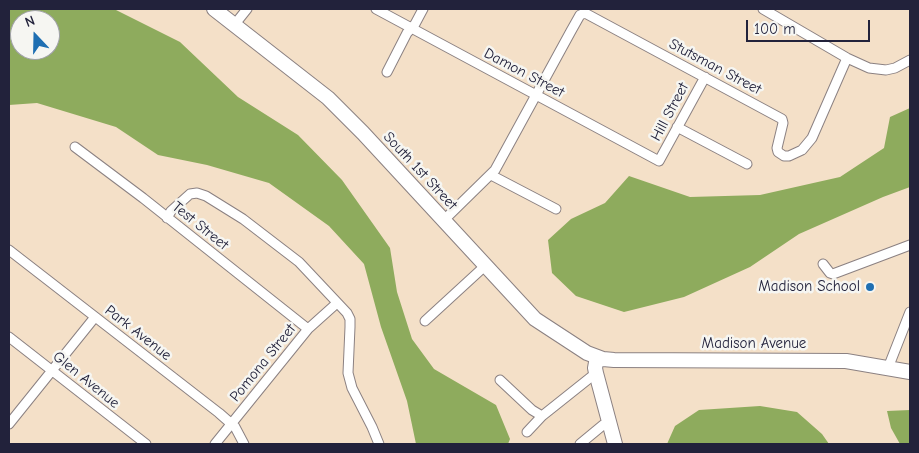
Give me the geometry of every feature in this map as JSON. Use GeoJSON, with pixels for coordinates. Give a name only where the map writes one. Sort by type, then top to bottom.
{"type":"FeatureCollection","features":[{"type":"Feature","properties":{"kind":"main road","name":"South 1st Street"},"geometry":{"type":"LineString","coordinates":[[214,9],[328,98],[363,133],[535,319],[587,354],[598,357]]}},
{"type":"Feature","properties":{"kind":"main road","name":"Madison Avenue"},"geometry":{"type":"LineString","coordinates":[[598,357],[613,360],[846,361],[910,372]]}},
{"type":"Feature","properties":{"kind":"main road"},"geometry":{"type":"LineString","coordinates":[[598,357],[596,373],[615,444]]}},
{"type":"Feature","properties":{"kind":"main road"},"geometry":{"type":"LineString","coordinates":[[596,373],[604,364],[613,360]]}},
{"type":"Feature","properties":{"kind":"street"},"geometry":{"type":"LineString","coordinates":[[234,24],[246,9]]}},
{"type":"Feature","properties":{"kind":"street","name":"Damon Street"},"geometry":{"type":"LineString","coordinates":[[376,9],[659,161]]}},
{"type":"Feature","properties":{"kind":"street"},"geometry":{"type":"LineString","coordinates":[[386,72],[407,33],[423,9]]}},
{"type":"Feature","properties":{"kind":"street"},"geometry":{"type":"LineString","coordinates":[[763,9],[847,58],[878,70],[895,68],[910,60]]}},
{"type":"Feature","properties":{"kind":"street","name":"Stutsman Street"},"geometry":{"type":"LineString","coordinates":[[537,95],[580,15],[585,13],[782,119],[783,123],[777,141],[778,152],[789,156],[802,150],[812,138],[847,58]]}},
{"type":"Feature","properties":{"kind":"street","name":"Hill Street"},"geometry":{"type":"LineString","coordinates":[[659,161],[705,77]]}},
{"type":"Feature","properties":{"kind":"street"},"geometry":{"type":"LineString","coordinates":[[444,220],[491,175],[501,161],[537,95]]}},
{"type":"Feature","properties":{"kind":"street"},"geometry":{"type":"LineString","coordinates":[[677,127],[747,164]]}},
{"type":"Feature","properties":{"kind":"street","name":"Test Street"},"geometry":{"type":"LineString","coordinates":[[75,147],[308,329]]}},
{"type":"Feature","properties":{"kind":"street"},"geometry":{"type":"LineString","coordinates":[[491,175],[556,209]]}},
{"type":"Feature","properties":{"kind":"street"},"geometry":{"type":"LineString","coordinates":[[167,218],[190,194],[197,193],[206,196],[243,218],[272,240],[299,262],[337,302],[350,319],[348,364],[352,388],[372,426],[379,444]]}},
{"type":"Feature","properties":{"kind":"street"},"geometry":{"type":"LineString","coordinates":[[823,264],[833,274],[910,245]]}},
{"type":"Feature","properties":{"kind":"street","name":"Park Avenue"},"geometry":{"type":"LineString","coordinates":[[9,250],[232,424],[244,444]]}},
{"type":"Feature","properties":{"kind":"street"},"geometry":{"type":"LineString","coordinates":[[425,322],[486,265]]}},
{"type":"Feature","properties":{"kind":"street","name":"Pomona Street"},"geometry":{"type":"LineString","coordinates":[[215,444],[308,329],[337,302]]}},
{"type":"Feature","properties":{"kind":"street"},"geometry":{"type":"LineString","coordinates":[[888,368],[910,312]]}},
{"type":"Feature","properties":{"kind":"street"},"geometry":{"type":"LineString","coordinates":[[9,424],[95,317]]}},
{"type":"Feature","properties":{"kind":"street","name":"Glen Avenue"},"geometry":{"type":"LineString","coordinates":[[9,336],[146,444]]}},
{"type":"Feature","properties":{"kind":"street"},"geometry":{"type":"LineString","coordinates":[[527,432],[542,416],[596,373]]}},
{"type":"Feature","properties":{"kind":"street"},"geometry":{"type":"LineString","coordinates":[[500,380],[532,410],[542,416]]}},
{"type":"Feature","properties":{"kind":"street"},"geometry":{"type":"LineString","coordinates":[[580,444],[603,425],[609,423]]}},
{"type":"Feature","properties":{"kind":"green space"},"geometry":{"type":"Polygon","coordinates":[[[9,9],[114,9],[180,42],[238,97],[298,135],[342,180],[390,248],[397,292],[412,339],[434,369],[496,405],[510,439],[508,444],[416,444],[407,401],[381,327],[364,264],[329,226],[269,183],[207,165],[158,155],[116,127],[37,103],[9,105],[9,9]]]}},
{"type":"Feature","properties":{"kind":"green space"},"geometry":{"type":"Polygon","coordinates":[[[910,108],[910,187],[799,234],[750,267],[684,297],[624,312],[576,296],[552,273],[548,240],[571,219],[605,203],[629,176],[690,197],[760,195],[840,177],[884,148],[890,117],[910,108]]]}},
{"type":"Feature","properties":{"kind":"green space"},"geometry":{"type":"Polygon","coordinates":[[[760,406],[797,412],[822,434],[829,444],[667,444],[675,426],[699,410],[760,406]]]}},
{"type":"Feature","properties":{"kind":"green space"},"geometry":{"type":"Polygon","coordinates":[[[910,410],[910,444],[900,444],[891,428],[887,411],[910,410]]]}},
{"type":"Feature","properties":{"kind":"place","name":"Madison School"},"geometry":{"type":"Point","coordinates":[870,287]}}]}
